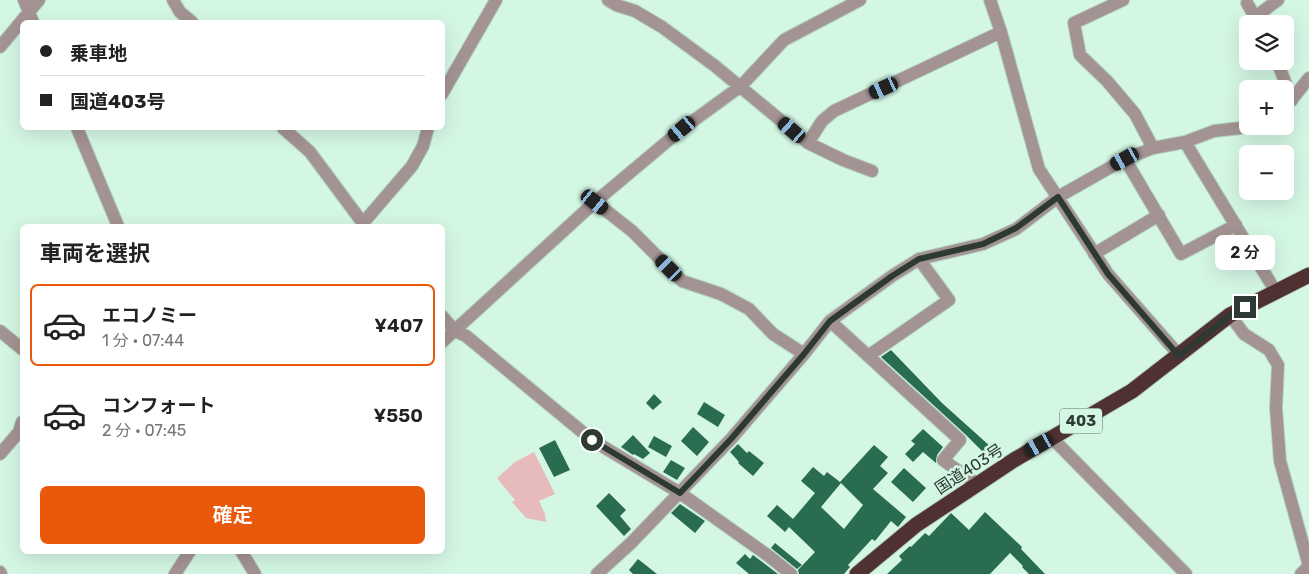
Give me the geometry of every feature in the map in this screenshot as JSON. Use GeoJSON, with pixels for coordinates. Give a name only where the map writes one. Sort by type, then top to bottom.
{"type":"FeatureCollection","features":[{"type":"Feature","properties":{"kind":"highway","name":"国道403号"},"geometry":{"type":"LineString","coordinates":[[857,574],[916,525],[1014,460],[1132,391],[1230,315],[1309,275]]}},
{"type":"Feature","properties":{"kind":"street"},"geometry":{"type":"LineString","coordinates":[[24,0],[31,18]]}},
{"type":"Feature","properties":{"kind":"street"},"geometry":{"type":"LineString","coordinates":[[31,18],[39,0]]}},
{"type":"Feature","properties":{"kind":"street"},"geometry":{"type":"LineString","coordinates":[[173,0],[180,12],[190,20]]}},
{"type":"Feature","properties":{"kind":"street"},"geometry":{"type":"LineString","coordinates":[[445,89],[496,0]]}},
{"type":"Feature","properties":{"kind":"street"},"geometry":{"type":"LineString","coordinates":[[608,0],[616,5],[635,11],[662,27],[741,86],[808,143],[843,160],[872,171]]}},
{"type":"Feature","properties":{"kind":"street"},"geometry":{"type":"LineString","coordinates":[[445,339],[595,202],[682,129],[741,86],[784,40],[860,0]]}},
{"type":"Feature","properties":{"kind":"street"},"geometry":{"type":"LineString","coordinates":[[990,0],[1001,32],[1039,169],[1108,274],[1179,356]]}},
{"type":"Feature","properties":{"kind":"street"},"geometry":{"type":"LineString","coordinates":[[1123,0],[1074,23],[1080,55],[1107,81],[1135,114],[1153,148]]}},
{"type":"Feature","properties":{"kind":"street"},"geometry":{"type":"LineString","coordinates":[[1262,15],[1278,0]]}},
{"type":"Feature","properties":{"kind":"street"},"geometry":{"type":"LineString","coordinates":[[1247,3],[1254,15]]}},
{"type":"Feature","properties":{"kind":"street"},"geometry":{"type":"LineString","coordinates":[[0,47],[20,28]]}},
{"type":"Feature","properties":{"kind":"street"},"geometry":{"type":"LineString","coordinates":[[808,143],[822,121],[834,111],[1001,32]]}},
{"type":"Feature","properties":{"kind":"street"},"geometry":{"type":"LineString","coordinates":[[1294,97],[1309,78]]}},
{"type":"Feature","properties":{"kind":"street"},"geometry":{"type":"LineString","coordinates":[[597,574],[680,493],[731,439],[830,321],[892,276],[919,259],[983,244],[1016,228],[1058,197],[1125,159],[1153,148],[1185,142],[1214,131],[1239,128]]}},
{"type":"Feature","properties":{"kind":"street"},"geometry":{"type":"LineString","coordinates":[[78,130],[117,224]]}},
{"type":"Feature","properties":{"kind":"street"},"geometry":{"type":"LineString","coordinates":[[285,130],[310,152],[363,224]]}},
{"type":"Feature","properties":{"kind":"street"},"geometry":{"type":"LineString","coordinates":[[365,224],[412,166],[423,146],[427,130]]}},
{"type":"Feature","properties":{"kind":"street"},"geometry":{"type":"LineString","coordinates":[[1185,142],[1276,292]]}},
{"type":"Feature","properties":{"kind":"street"},"geometry":{"type":"LineString","coordinates":[[1125,159],[1182,254],[1236,225]]}},
{"type":"Feature","properties":{"kind":"street"},"geometry":{"type":"LineString","coordinates":[[595,202],[632,231],[682,281],[721,294],[750,309],[773,334],[804,354]]}},
{"type":"Feature","properties":{"kind":"street"},"geometry":{"type":"LineString","coordinates":[[1094,254],[1159,215]]}},
{"type":"Feature","properties":{"kind":"street"},"geometry":{"type":"LineString","coordinates":[[868,356],[949,300],[919,259]]}},
{"type":"Feature","properties":{"kind":"street"},"geometry":{"type":"LineString","coordinates":[[1230,315],[1244,334],[1269,350],[1278,365],[1276,408],[1280,461],[1309,566],[1301,574]]}},
{"type":"Feature","properties":{"kind":"street"},"geometry":{"type":"LineString","coordinates":[[445,319],[455,331],[466,336],[592,440],[680,493],[791,574]]}},
{"type":"Feature","properties":{"kind":"street"},"geometry":{"type":"LineString","coordinates":[[830,321],[960,440],[942,460],[977,484]]}},
{"type":"Feature","properties":{"kind":"street"},"geometry":{"type":"LineString","coordinates":[[0,331],[20,347]]}},
{"type":"Feature","properties":{"kind":"street"},"geometry":{"type":"LineString","coordinates":[[0,454],[20,429]]}},
{"type":"Feature","properties":{"kind":"street"},"geometry":{"type":"LineString","coordinates":[[1052,438],[1186,574]]}},
{"type":"Feature","properties":{"kind":"street"},"geometry":{"type":"LineString","coordinates":[[175,574],[188,554]]}},
{"type":"Feature","properties":{"kind":"street"},"geometry":{"type":"LineString","coordinates":[[243,554],[255,574]]}},
{"type":"Feature","properties":{"kind":"shaded area"},"geometry":{"type":"Polygon","coordinates":[[[534,452],[555,494],[539,501],[545,514],[546,522],[526,518],[512,502],[515,500],[497,478],[515,462],[534,452]]]}},
{"type":"Feature","properties":{"kind":"building"},"geometry":{"type":"Polygon","coordinates":[[[891,350],[942,403],[991,447],[985,454],[881,357],[891,350]]]}},
{"type":"Feature","properties":{"kind":"building"},"geometry":{"type":"Polygon","coordinates":[[[654,394],[662,402],[653,410],[646,403],[654,394]]]}},
{"type":"Feature","properties":{"kind":"building"},"geometry":{"type":"Polygon","coordinates":[[[704,402],[725,415],[718,427],[697,414],[704,402]]]}},
{"type":"Feature","properties":{"kind":"building"},"geometry":{"type":"Polygon","coordinates":[[[693,427],[709,442],[697,456],[681,441],[693,427]]]}},
{"type":"Feature","properties":{"kind":"building"},"geometry":{"type":"Polygon","coordinates":[[[923,429],[943,447],[937,455],[936,463],[923,452],[913,462],[905,454],[915,444],[911,441],[923,429]]]}},
{"type":"Feature","properties":{"kind":"building"},"geometry":{"type":"Polygon","coordinates":[[[633,435],[650,453],[643,459],[621,447],[633,435]]]}},
{"type":"Feature","properties":{"kind":"building"},"geometry":{"type":"Polygon","coordinates":[[[654,436],[672,446],[666,457],[648,447],[654,436]]]}},
{"type":"Feature","properties":{"kind":"building"},"geometry":{"type":"Polygon","coordinates":[[[555,440],[570,470],[554,477],[539,448],[555,440]]]}},
{"type":"Feature","properties":{"kind":"building"},"geometry":{"type":"Polygon","coordinates":[[[738,444],[747,453],[749,451],[764,463],[753,476],[738,463],[730,452],[738,444]]]}},
{"type":"Feature","properties":{"kind":"building"},"geometry":{"type":"Polygon","coordinates":[[[874,445],[888,457],[880,466],[888,473],[873,489],[906,517],[898,527],[891,521],[875,541],[872,539],[848,565],[850,567],[844,574],[799,574],[798,570],[815,552],[789,527],[785,532],[767,516],[777,505],[793,519],[815,493],[801,481],[813,467],[824,476],[827,472],[840,482],[874,445]],[[841,483],[821,507],[844,529],[863,505],[841,483]]]}},
{"type":"Feature","properties":{"kind":"building"},"geometry":{"type":"Polygon","coordinates":[[[671,460],[685,468],[677,480],[663,472],[671,460]]]}},
{"type":"Feature","properties":{"kind":"building"},"geometry":{"type":"Polygon","coordinates":[[[904,468],[926,488],[913,502],[891,482],[904,468]]]}},
{"type":"Feature","properties":{"kind":"building"},"geometry":{"type":"Polygon","coordinates":[[[609,493],[626,510],[620,516],[631,529],[624,536],[596,506],[609,493]]]}},
{"type":"Feature","properties":{"kind":"building"},"geometry":{"type":"Polygon","coordinates":[[[680,504],[705,521],[695,533],[671,513],[680,504]]]}},
{"type":"Feature","properties":{"kind":"building"},"geometry":{"type":"Polygon","coordinates":[[[985,512],[1022,547],[1021,549],[1045,574],[1029,574],[1010,553],[990,574],[887,574],[902,560],[899,556],[925,533],[929,536],[951,513],[969,530],[985,512]]]}},
{"type":"Feature","properties":{"kind":"building"},"geometry":{"type":"Polygon","coordinates":[[[775,543],[802,565],[797,569],[771,548],[775,543]]]}},
{"type":"Feature","properties":{"kind":"building"},"geometry":{"type":"Polygon","coordinates":[[[745,554],[750,559],[753,555],[778,574],[749,574],[736,563],[745,554]]]}},
{"type":"Feature","properties":{"kind":"building"},"geometry":{"type":"Polygon","coordinates":[[[638,559],[657,574],[633,574],[629,570],[638,559]]]}},
{"type":"Feature","properties":{"kind":"route"},"geometry":{"type":"LineString","coordinates":[[592,440],[680,493],[731,439],[830,321],[919,259],[983,244],[1016,228],[1058,197],[1108,274],[1179,356],[1230,315],[1245,307]]}}]}
